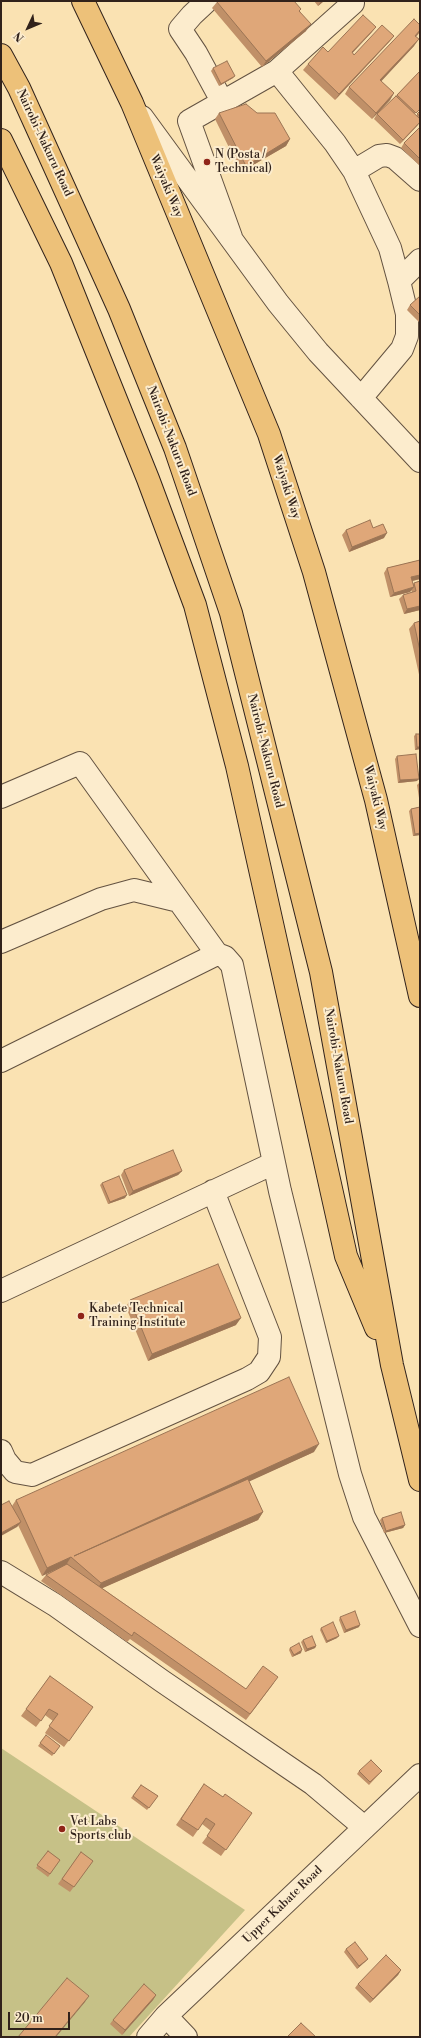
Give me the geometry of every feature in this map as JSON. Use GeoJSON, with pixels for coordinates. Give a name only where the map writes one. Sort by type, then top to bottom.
{"type":"FeatureCollection","features":[{"type":"Feature","properties":{"kind":"highway","name":"Waiyaki Way"},"geometry":{"type":"LineString","coordinates":[[83,1],[132,103],[269,434],[312,565],[376,800],[420,996]]}},
{"type":"Feature","properties":{"kind":"highway","name":"Nairobi-Nakuru Road"},"geometry":{"type":"LineString","coordinates":[[1,55],[19,88],[119,309],[175,448],[232,613],[321,972],[392,1365],[420,1480]]}},
{"type":"Feature","properties":{"kind":"highway"},"geometry":{"type":"LineString","coordinates":[[1,140],[61,263],[148,479],[195,605],[237,766],[346,1256],[392,1365]]}},
{"type":"Feature","properties":{"kind":"street"},"geometry":{"type":"LineString","coordinates":[[207,1],[180,29],[196,52],[223,103]]}},
{"type":"Feature","properties":{"kind":"street"},"geometry":{"type":"LineString","coordinates":[[231,237],[189,121],[277,71],[353,3]]}},
{"type":"Feature","properties":{"kind":"street"},"geometry":{"type":"LineString","coordinates":[[277,71],[335,143],[354,171],[390,248],[399,281],[407,314],[407,336],[402,349],[361,398]]}},
{"type":"Feature","properties":{"kind":"street"},"geometry":{"type":"LineString","coordinates":[[132,103],[278,303],[318,352],[420,462]]}},
{"type":"Feature","properties":{"kind":"street"},"geometry":{"type":"LineString","coordinates":[[354,171],[379,156],[387,155],[395,158],[420,180]]}},
{"type":"Feature","properties":{"kind":"street"},"geometry":{"type":"LineString","coordinates":[[399,281],[420,260]]}},
{"type":"Feature","properties":{"kind":"street"},"geometry":{"type":"LineString","coordinates":[[1,797],[80,762],[217,954],[225,957],[232,965],[274,1163],[350,1474],[364,1517],[420,1626]]}},
{"type":"Feature","properties":{"kind":"street"},"geometry":{"type":"LineString","coordinates":[[1,942],[101,898],[134,890],[179,901]]}},
{"type":"Feature","properties":{"kind":"street"},"geometry":{"type":"LineString","coordinates":[[1,1061],[217,954]]}},
{"type":"Feature","properties":{"kind":"street"},"geometry":{"type":"LineString","coordinates":[[1,1291],[274,1163]]}},
{"type":"Feature","properties":{"kind":"street"},"geometry":{"type":"LineString","coordinates":[[1,1451],[5,1460],[15,1472],[32,1475],[248,1379],[259,1372],[269,1357],[270,1337],[213,1191]]}},
{"type":"Feature","properties":{"kind":"street"},"geometry":{"type":"LineString","coordinates":[[1,1572],[55,1605],[162,1681],[313,1784],[364,1826]]}},
{"type":"Feature","properties":{"kind":"street","name":"Upper Kabate Road"},"geometry":{"type":"LineString","coordinates":[[148,2037],[166,2016],[364,1826],[420,1775]]}},
{"type":"Feature","properties":{"kind":"street"},"geometry":{"type":"LineString","coordinates":[[166,2016],[186,2037]]}},
{"type":"Feature","properties":{"kind":"shaded area","name":"Vet Labs Sports club"},"geometry":{"type":"Polygon","coordinates":[[[1,1748],[245,1910],[129,2037],[1,2037],[1,1748]]]}},
{"type":"Feature","properties":{"kind":"building"},"geometry":{"type":"Polygon","coordinates":[[[294,1],[301,9],[299,11],[311,24],[266,61],[217,2],[294,1]]]}},
{"type":"Feature","properties":{"kind":"building"},"geometry":{"type":"Polygon","coordinates":[[[363,15],[376,27],[352,52],[354,55],[382,25],[394,36],[339,94],[308,64],[323,47],[328,52],[363,15]]]}},
{"type":"Feature","properties":{"kind":"building"},"geometry":{"type":"Polygon","coordinates":[[[414,19],[420,25],[420,30],[415,36],[419,39],[380,80],[394,93],[376,113],[349,87],[414,19]]]}},
{"type":"Feature","properties":{"kind":"building"},"geometry":{"type":"Polygon","coordinates":[[[227,61],[235,76],[221,84],[213,68],[227,61]]]}},
{"type":"Feature","properties":{"kind":"building"},"geometry":{"type":"Polygon","coordinates":[[[420,71],[420,109],[416,113],[397,95],[420,71]]]}},
{"type":"Feature","properties":{"kind":"building"},"geometry":{"type":"Polygon","coordinates":[[[396,96],[420,119],[420,122],[403,140],[377,114],[396,96]]]}},
{"type":"Feature","properties":{"kind":"building"},"geometry":{"type":"Polygon","coordinates":[[[246,104],[257,113],[275,113],[290,139],[246,166],[219,113],[246,104]]]}},
{"type":"Feature","properties":{"kind":"building"},"geometry":{"type":"Polygon","coordinates":[[[420,127],[420,159],[404,143],[420,127]]]}},
{"type":"Feature","properties":{"kind":"building"},"geometry":{"type":"Polygon","coordinates":[[[420,296],[420,315],[410,305],[420,296]]]}},
{"type":"Feature","properties":{"kind":"building"},"geometry":{"type":"Polygon","coordinates":[[[370,520],[373,528],[383,524],[387,533],[352,547],[346,530],[370,520]]]}},
{"type":"Feature","properties":{"kind":"building"},"geometry":{"type":"Polygon","coordinates":[[[420,560],[420,575],[411,577],[414,587],[394,593],[387,568],[420,560]]]}},
{"type":"Feature","properties":{"kind":"building"},"geometry":{"type":"Polygon","coordinates":[[[420,581],[420,606],[407,609],[403,595],[416,591],[414,583],[420,581]]]}},
{"type":"Feature","properties":{"kind":"building"},"geometry":{"type":"Polygon","coordinates":[[[420,621],[420,651],[414,623],[420,621]]]}},
{"type":"Feature","properties":{"kind":"building"},"geometry":{"type":"Polygon","coordinates":[[[416,734],[420,734],[420,747],[417,747],[416,734]]]}},
{"type":"Feature","properties":{"kind":"building"},"geometry":{"type":"Polygon","coordinates":[[[416,754],[419,779],[400,780],[397,756],[416,754]]]}},
{"type":"Feature","properties":{"kind":"building"},"geometry":{"type":"Polygon","coordinates":[[[420,807],[420,833],[415,834],[411,809],[420,807]]]}},
{"type":"Feature","properties":{"kind":"building"},"geometry":{"type":"Polygon","coordinates":[[[173,1150],[182,1171],[133,1191],[124,1170],[173,1150]]]}},
{"type":"Feature","properties":{"kind":"building"},"geometry":{"type":"Polygon","coordinates":[[[119,1176],[127,1195],[110,1202],[102,1183],[119,1176]]]}},
{"type":"Feature","properties":{"kind":"building"},"geometry":{"type":"Polygon","coordinates":[[[218,1264],[241,1318],[152,1354],[130,1300],[218,1264]]]}},
{"type":"Feature","properties":{"kind":"building"},"geometry":{"type":"Polygon","coordinates":[[[289,1377],[319,1444],[74,1556],[248,1479],[263,1512],[101,1583],[71,1557],[47,1568],[16,1500],[289,1377]]]}},
{"type":"Feature","properties":{"kind":"building"},"geometry":{"type":"Polygon","coordinates":[[[9,1501],[21,1522],[1,1533],[1,1505],[9,1501]]]}},
{"type":"Feature","properties":{"kind":"building"},"geometry":{"type":"Polygon","coordinates":[[[401,1512],[405,1525],[386,1531],[382,1518],[401,1512]]]}},
{"type":"Feature","properties":{"kind":"building"},"geometry":{"type":"Polygon","coordinates":[[[67,1564],[246,1689],[263,1666],[278,1677],[250,1714],[134,1632],[132,1636],[46,1575],[67,1564]]]}},
{"type":"Feature","properties":{"kind":"building"},"geometry":{"type":"Polygon","coordinates":[[[355,1611],[360,1625],[346,1630],[340,1617],[355,1611]]]}},
{"type":"Feature","properties":{"kind":"building"},"geometry":{"type":"Polygon","coordinates":[[[333,1622],[339,1636],[327,1641],[321,1628],[333,1622]]]}},
{"type":"Feature","properties":{"kind":"building"},"geometry":{"type":"Polygon","coordinates":[[[312,1636],[316,1646],[307,1649],[303,1640],[312,1636]]]}},
{"type":"Feature","properties":{"kind":"building"},"geometry":{"type":"Polygon","coordinates":[[[299,1643],[302,1650],[294,1655],[290,1648],[299,1643]]]}},
{"type":"Feature","properties":{"kind":"building"},"geometry":{"type":"Polygon","coordinates":[[[50,1676],[93,1707],[69,1741],[49,1726],[58,1714],[49,1709],[41,1721],[26,1709],[50,1676]]]}},
{"type":"Feature","properties":{"kind":"building"},"geometry":{"type":"Polygon","coordinates":[[[46,1735],[60,1746],[54,1754],[40,1743],[46,1735]]]}},
{"type":"Feature","properties":{"kind":"building"},"geometry":{"type":"Polygon","coordinates":[[[371,1760],[382,1771],[370,1782],[359,1771],[371,1760]]]}},
{"type":"Feature","properties":{"kind":"building"},"geometry":{"type":"Polygon","coordinates":[[[204,1784],[223,1797],[225,1794],[252,1813],[226,1850],[207,1836],[215,1824],[206,1818],[198,1830],[181,1819],[204,1784]]]}},
{"type":"Feature","properties":{"kind":"building"},"geometry":{"type":"Polygon","coordinates":[[[141,1785],[158,1796],[149,1808],[133,1796],[141,1785]]]}},
{"type":"Feature","properties":{"kind":"building"},"geometry":{"type":"Polygon","coordinates":[[[48,1851],[60,1860],[50,1874],[37,1865],[48,1851]]]}},
{"type":"Feature","properties":{"kind":"building"},"geometry":{"type":"Polygon","coordinates":[[[81,1852],[93,1861],[74,1887],[62,1879],[81,1852]]]}},
{"type":"Feature","properties":{"kind":"building"},"geometry":{"type":"Polygon","coordinates":[[[355,1942],[368,1959],[359,1966],[346,1949],[355,1942]]]}},
{"type":"Feature","properties":{"kind":"building"},"geometry":{"type":"Polygon","coordinates":[[[386,1955],[401,1970],[373,1999],[358,1984],[386,1955]]]}},
{"type":"Feature","properties":{"kind":"building"},"geometry":{"type":"Polygon","coordinates":[[[67,1978],[89,1996],[55,2037],[18,2037],[67,1978]]]}},
{"type":"Feature","properties":{"kind":"building"},"geometry":{"type":"Polygon","coordinates":[[[144,1984],[156,1995],[125,2030],[113,2020],[144,1984]]]}},
{"type":"Feature","properties":{"kind":"building"},"geometry":{"type":"Polygon","coordinates":[[[301,2023],[316,2037],[287,2037],[301,2023]]]}},
{"type":"Feature","properties":{"kind":"place","name":"N (Posta / Technical)"},"geometry":{"type":"Point","coordinates":[207,162]}},
{"type":"Feature","properties":{"kind":"place","name":"Kabete Technical Training Institute"},"geometry":{"type":"Point","coordinates":[81,1316]}},
{"type":"Feature","properties":{"kind":"place","name":"Vet Labs Sports club"},"geometry":{"type":"Point","coordinates":[62,1829]}}]}
